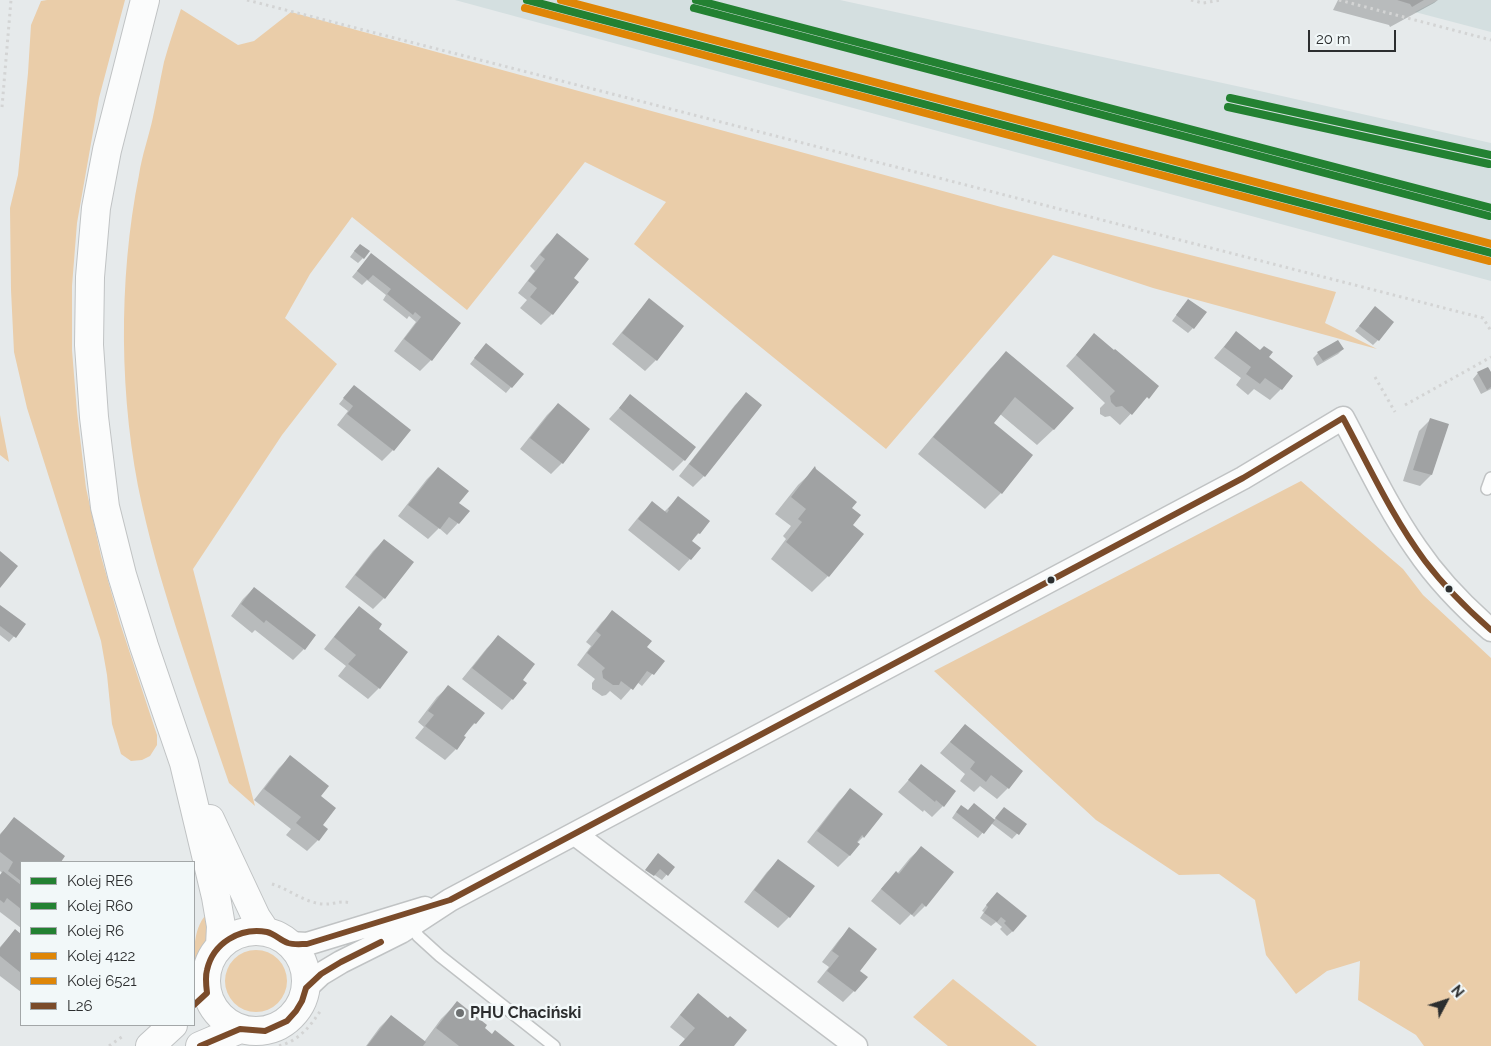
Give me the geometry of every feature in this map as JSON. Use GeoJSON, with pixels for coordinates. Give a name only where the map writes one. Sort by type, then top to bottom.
{"type":"FeatureCollection","features":[{"type":"Feature","properties":{"kind":"street"},"geometry":{"type":"LineString","coordinates":[[146,0],[107,150],[96,208],[90,277],[89,345],[94,417],[105,507],[130,602],[184,763],[216,897],[221,926],[220,946]]}},
{"type":"Feature","properties":{"kind":"street"},"geometry":{"type":"LineString","coordinates":[[306,988],[321,974],[410,919],[575,834],[1243,478],[1343,418],[1416,548],[1451,592],[1473,615],[1491,630]]}},
{"type":"Feature","properties":{"kind":"street"},"geometry":{"type":"LineString","coordinates":[[184,763],[256,917],[277,937],[297,952],[306,976],[306,988],[296,1012],[276,1027],[252,1031],[240,1029],[228,1023],[218,1015],[212,1004],[200,999],[206,980],[207,968],[212,956],[230,938],[241,933],[254,931],[277,937],[307,944],[410,919]]}},
{"type":"Feature","properties":{"kind":"street"},"geometry":{"type":"LineString","coordinates":[[575,834],[856,1046]]}},
{"type":"Feature","properties":{"kind":"street"},"geometry":{"type":"LineString","coordinates":[[150,1046],[173,1026]]}},
{"type":"Feature","properties":{"kind":"street"},"geometry":{"type":"LineString","coordinates":[[200,1046],[240,1029]]}},
{"type":"Feature","properties":{"kind":"lane"},"geometry":{"type":"LineString","coordinates":[[410,919],[418,936],[440,956],[554,1046]]}},
{"type":"Feature","properties":{"kind":"path"},"geometry":{"type":"LineString","coordinates":[[2,107],[11,0]]}},
{"type":"Feature","properties":{"kind":"path"},"geometry":{"type":"LineString","coordinates":[[247,0],[1483,318],[1491,331]]}},
{"type":"Feature","properties":{"kind":"path"},"geometry":{"type":"LineString","coordinates":[[1191,0],[1203,3],[1221,0]]}},
{"type":"Feature","properties":{"kind":"path"},"geometry":{"type":"LineString","coordinates":[[1339,0],[1491,40]]}},
{"type":"Feature","properties":{"kind":"path"},"geometry":{"type":"LineString","coordinates":[[1404,405],[1491,357]]}},
{"type":"Feature","properties":{"kind":"path"},"geometry":{"type":"LineString","coordinates":[[1375,377],[1395,412]]}},
{"type":"Feature","properties":{"kind":"path"},"geometry":{"type":"LineString","coordinates":[[268,884],[278,886],[314,903],[325,904]]}},
{"type":"Feature","properties":{"kind":"path"},"geometry":{"type":"LineString","coordinates":[[109,1046],[116,1041],[115,1046]]}},
{"type":"Feature","properties":{"kind":"shaded area"},"geometry":{"type":"Polygon","coordinates":[[[125,0],[99,98],[77,223],[72,286],[72,350],[86,488],[101,556],[120,623],[157,735],[157,745],[150,756],[142,760],[131,761],[121,754],[112,724],[101,641],[27,408],[14,352],[10,208],[18,175],[31,25],[41,1],[125,0]]]}},
{"type":"Feature","properties":{"kind":"shaded area"},"geometry":{"type":"Polygon","coordinates":[[[455,0],[840,0],[1491,143],[1491,281],[455,0]]]}},
{"type":"Feature","properties":{"kind":"shaded area"},"geometry":{"type":"Polygon","coordinates":[[[1438,0],[1491,0],[1491,32],[1415,12],[1438,0]]]}},
{"type":"Feature","properties":{"kind":"shaded area"},"geometry":{"type":"Polygon","coordinates":[[[181,9],[238,45],[254,41],[291,12],[1001,207],[1336,292],[1325,323],[1377,349],[1153,288],[1053,255],[886,449],[634,244],[666,202],[585,162],[467,310],[352,217],[310,274],[285,318],[337,364],[282,435],[193,569],[255,806],[229,783],[160,575],[150,540],[134,465],[125,383],[125,298],[127,256],[132,215],[140,168],[164,62],[181,9]]]}},
{"type":"Feature","properties":{"kind":"shaded area"},"geometry":{"type":"Polygon","coordinates":[[[0,415],[9,462],[0,455],[0,415]]]}},
{"type":"Feature","properties":{"kind":"shaded area"},"geometry":{"type":"Polygon","coordinates":[[[1301,481],[1403,569],[1423,595],[1491,658],[1491,1046],[1424,1046],[1416,1035],[1358,1000],[1360,961],[1327,971],[1296,994],[1266,955],[1255,900],[1219,874],[1179,875],[1096,820],[934,671],[1301,481]]]}},
{"type":"Feature","properties":{"kind":"shaded area"},"geometry":{"type":"Polygon","coordinates":[[[210,911],[210,934],[199,957],[195,971],[195,940],[204,917],[210,911]]]}},
{"type":"Feature","properties":{"kind":"shaded area"},"geometry":{"type":"Polygon","coordinates":[[[256,950],[268,953],[278,959],[284,969],[287,981],[284,993],[278,1003],[268,1009],[256,1012],[244,1009],[234,1003],[228,993],[225,981],[228,969],[234,959],[244,953],[256,950]]]}},
{"type":"Feature","properties":{"kind":"shaded area"},"geometry":{"type":"Polygon","coordinates":[[[953,979],[1037,1046],[948,1046],[913,1017],[953,979]]]}},
{"type":"Feature","properties":{"kind":"building"},"geometry":{"type":"Polygon","coordinates":[[[1397,0],[1424,0],[1412,7],[1410,4],[1397,0]]]}},
{"type":"Feature","properties":{"kind":"building"},"geometry":{"type":"Polygon","coordinates":[[[557,233],[589,259],[574,278],[579,282],[553,315],[530,297],[537,288],[528,281],[545,259],[540,255],[557,233]]]}},
{"type":"Feature","properties":{"kind":"building"},"geometry":{"type":"Polygon","coordinates":[[[360,244],[370,251],[364,259],[354,251],[360,244]]]}},
{"type":"Feature","properties":{"kind":"building"},"geometry":{"type":"Polygon","coordinates":[[[371,253],[461,323],[432,361],[404,339],[421,317],[415,312],[413,315],[387,294],[391,289],[373,275],[368,280],[357,271],[371,253]]]}},
{"type":"Feature","properties":{"kind":"building"},"geometry":{"type":"Polygon","coordinates":[[[649,298],[684,326],[657,361],[622,333],[649,298]]]}},
{"type":"Feature","properties":{"kind":"building"},"geometry":{"type":"Polygon","coordinates":[[[1188,299],[1207,312],[1194,329],[1176,315],[1188,299]]]}},
{"type":"Feature","properties":{"kind":"building"},"geometry":{"type":"Polygon","coordinates":[[[1375,306],[1394,322],[1379,341],[1359,326],[1375,306]]]}},
{"type":"Feature","properties":{"kind":"building"},"geometry":{"type":"Polygon","coordinates":[[[1236,331],[1260,350],[1264,346],[1273,352],[1269,357],[1293,376],[1282,390],[1265,378],[1260,384],[1246,374],[1251,367],[1224,347],[1236,331]]]}},
{"type":"Feature","properties":{"kind":"building"},"geometry":{"type":"Polygon","coordinates":[[[1094,333],[1159,386],[1149,399],[1147,397],[1132,415],[1122,406],[1116,407],[1111,402],[1110,396],[1115,391],[1076,355],[1094,333]]]}},
{"type":"Feature","properties":{"kind":"building"},"geometry":{"type":"Polygon","coordinates":[[[1338,340],[1344,349],[1323,361],[1317,352],[1338,340]]]}},
{"type":"Feature","properties":{"kind":"building"},"geometry":{"type":"Polygon","coordinates":[[[486,343],[524,374],[512,388],[474,358],[486,343]]]}},
{"type":"Feature","properties":{"kind":"building"},"geometry":{"type":"Polygon","coordinates":[[[1006,351],[1074,408],[1054,430],[1015,397],[994,423],[1033,455],[1002,494],[933,437],[1006,351]]]}},
{"type":"Feature","properties":{"kind":"building"},"geometry":{"type":"Polygon","coordinates":[[[1488,367],[1491,372],[1491,387],[1487,390],[1477,372],[1488,367]]]}},
{"type":"Feature","properties":{"kind":"building"},"geometry":{"type":"Polygon","coordinates":[[[354,385],[411,430],[394,451],[347,414],[353,406],[343,398],[354,385]]]}},
{"type":"Feature","properties":{"kind":"building"},"geometry":{"type":"Polygon","coordinates":[[[746,392],[762,405],[705,477],[689,464],[746,392]]]}},
{"type":"Feature","properties":{"kind":"building"},"geometry":{"type":"Polygon","coordinates":[[[630,394],[696,447],[685,461],[619,408],[630,394]]]}},
{"type":"Feature","properties":{"kind":"building"},"geometry":{"type":"Polygon","coordinates":[[[558,403],[590,429],[563,464],[530,438],[558,403]]]}},
{"type":"Feature","properties":{"kind":"building"},"geometry":{"type":"Polygon","coordinates":[[[1430,418],[1449,424],[1432,475],[1413,470],[1430,418]]]}},
{"type":"Feature","properties":{"kind":"building"},"geometry":{"type":"Polygon","coordinates":[[[815,466],[816,469],[857,502],[852,508],[861,515],[853,525],[864,534],[829,577],[786,542],[802,522],[798,519],[806,509],[791,497],[815,466]]]}},
{"type":"Feature","properties":{"kind":"building"},"geometry":{"type":"Polygon","coordinates":[[[438,467],[469,491],[459,503],[470,511],[459,524],[449,517],[440,529],[408,505],[438,467]]]}},
{"type":"Feature","properties":{"kind":"building"},"geometry":{"type":"Polygon","coordinates":[[[678,496],[710,521],[692,541],[701,548],[691,560],[638,519],[652,501],[667,513],[678,496]]]}},
{"type":"Feature","properties":{"kind":"building"},"geometry":{"type":"Polygon","coordinates":[[[384,539],[414,562],[385,599],[355,575],[384,539]]]}},
{"type":"Feature","properties":{"kind":"building"},"geometry":{"type":"Polygon","coordinates":[[[0,551],[18,566],[0,588],[0,551]]]}},
{"type":"Feature","properties":{"kind":"building"},"geometry":{"type":"Polygon","coordinates":[[[254,587],[316,635],[305,650],[266,620],[264,623],[241,604],[254,587]]]}},
{"type":"Feature","properties":{"kind":"building"},"geometry":{"type":"Polygon","coordinates":[[[0,605],[26,624],[16,638],[0,626],[0,605]]]}},
{"type":"Feature","properties":{"kind":"building"},"geometry":{"type":"Polygon","coordinates":[[[359,606],[382,624],[379,629],[408,652],[380,689],[348,664],[356,655],[334,637],[359,606]]]}},
{"type":"Feature","properties":{"kind":"building"},"geometry":{"type":"Polygon","coordinates":[[[612,610],[652,641],[647,647],[665,661],[654,675],[647,671],[633,690],[621,681],[619,685],[613,685],[603,678],[602,671],[605,668],[587,653],[601,635],[596,631],[612,610]]]}},
{"type":"Feature","properties":{"kind":"building"},"geometry":{"type":"Polygon","coordinates":[[[498,635],[535,664],[523,680],[527,683],[513,700],[472,668],[498,635]]]}},
{"type":"Feature","properties":{"kind":"building"},"geometry":{"type":"Polygon","coordinates":[[[448,685],[485,713],[464,736],[466,737],[457,750],[425,726],[434,715],[428,711],[448,685]]]}},
{"type":"Feature","properties":{"kind":"building"},"geometry":{"type":"Polygon","coordinates":[[[965,724],[1023,771],[1009,789],[991,775],[986,782],[970,769],[975,762],[950,742],[965,724]]]}},
{"type":"Feature","properties":{"kind":"building"},"geometry":{"type":"Polygon","coordinates":[[[290,755],[329,786],[321,796],[336,808],[323,825],[328,829],[319,841],[296,823],[301,817],[264,789],[290,755]]]}},
{"type":"Feature","properties":{"kind":"building"},"geometry":{"type":"Polygon","coordinates":[[[921,764],[956,791],[944,807],[908,780],[921,764]]]}},
{"type":"Feature","properties":{"kind":"building"},"geometry":{"type":"Polygon","coordinates":[[[850,788],[883,814],[864,838],[862,835],[857,842],[860,844],[850,856],[817,831],[850,788]]]}},
{"type":"Feature","properties":{"kind":"building"},"geometry":{"type":"Polygon","coordinates":[[[974,803],[995,820],[984,834],[956,812],[961,805],[968,810],[974,803]]]}},
{"type":"Feature","properties":{"kind":"building"},"geometry":{"type":"Polygon","coordinates":[[[1004,807],[1027,824],[1019,835],[995,818],[1004,807]]]}},
{"type":"Feature","properties":{"kind":"building"},"geometry":{"type":"Polygon","coordinates":[[[14,817],[65,856],[62,861],[20,861],[20,880],[8,871],[13,862],[0,852],[0,835],[14,817]]]}},
{"type":"Feature","properties":{"kind":"building"},"geometry":{"type":"Polygon","coordinates":[[[921,846],[954,872],[926,907],[922,903],[912,915],[881,889],[896,871],[899,874],[921,846]]]}},
{"type":"Feature","properties":{"kind":"building"},"geometry":{"type":"Polygon","coordinates":[[[658,853],[675,867],[668,876],[660,869],[654,876],[645,870],[658,853]]]}},
{"type":"Feature","properties":{"kind":"building"},"geometry":{"type":"Polygon","coordinates":[[[778,859],[815,886],[790,918],[754,890],[778,859]]]}},
{"type":"Feature","properties":{"kind":"building"},"geometry":{"type":"Polygon","coordinates":[[[3,871],[20,884],[20,908],[7,898],[4,903],[0,900],[0,875],[3,871]]]}},
{"type":"Feature","properties":{"kind":"building"},"geometry":{"type":"Polygon","coordinates":[[[997,892],[1027,916],[1013,932],[1001,917],[997,922],[984,913],[988,907],[986,905],[997,892]]]}},
{"type":"Feature","properties":{"kind":"building"},"geometry":{"type":"Polygon","coordinates":[[[849,927],[877,949],[860,971],[868,977],[855,992],[827,971],[839,956],[832,951],[849,927]]]}},
{"type":"Feature","properties":{"kind":"building"},"geometry":{"type":"Polygon","coordinates":[[[15,929],[20,933],[20,972],[0,956],[0,948],[15,929]]]}},
{"type":"Feature","properties":{"kind":"building"},"geometry":{"type":"Polygon","coordinates":[[[698,993],[728,1018],[730,1016],[747,1030],[734,1046],[679,1046],[695,1028],[680,1015],[698,993]]]}},
{"type":"Feature","properties":{"kind":"building","name":"PHU Chaciński"},"geometry":{"type":"Polygon","coordinates":[[[457,1001],[487,1025],[485,1028],[492,1034],[495,1030],[515,1046],[459,1046],[436,1028],[457,1001]]]}},
{"type":"Feature","properties":{"kind":"building"},"geometry":{"type":"Polygon","coordinates":[[[391,1015],[426,1042],[423,1046],[367,1046],[391,1015]]]}},
{"type":"Feature","properties":{"kind":"rail line","name":"RE6"},"geometry":{"type":"LineString","coordinates":[[527,0],[1491,253]]}},
{"type":"Feature","properties":{"kind":"rail line","name":"6521"},"geometry":{"type":"LineString","coordinates":[[561,0],[1491,244]]}},
{"type":"Feature","properties":{"kind":"rail line","name":"R60"},"geometry":{"type":"LineString","coordinates":[[696,0],[1491,208]]}},
{"type":"Feature","properties":{"kind":"rail line","name":"4122"},"geometry":{"type":"LineString","coordinates":[[525,8],[1489,261]]}},
{"type":"Feature","properties":{"kind":"rail line","name":"R6"},"geometry":{"type":"LineString","coordinates":[[694,8],[1489,216]]}},
{"type":"Feature","properties":{"kind":"rail line","name":"R60"},"geometry":{"type":"LineString","coordinates":[[1230,98],[1491,155]]}},
{"type":"Feature","properties":{"kind":"rail line","name":"R6"},"geometry":{"type":"LineString","coordinates":[[1228,107],[1489,164]]}},
{"type":"Feature","properties":{"kind":"transit line","name":"L26"},"geometry":{"type":"LineString","coordinates":[[1343,418],[1381,491],[1413,544],[1448,588],[1491,630]]}},
{"type":"Feature","properties":{"kind":"transit line","name":"L26"},"geometry":{"type":"LineString","coordinates":[[195,1004],[207,993],[206,975],[210,960],[215,952],[229,939],[247,932],[257,931],[270,933],[290,944],[307,944],[450,900],[1243,478],[1343,418]]}},
{"type":"Feature","properties":{"kind":"transit line","name":"L26"},"geometry":{"type":"LineString","coordinates":[[200,1046],[240,1029],[265,1031],[287,1021],[302,1001],[306,988],[321,974],[381,942]]}},
{"type":"Feature","properties":{"kind":"place","name":"PHU Chaciński"},"geometry":{"type":"Point","coordinates":[460,1013]}}]}
